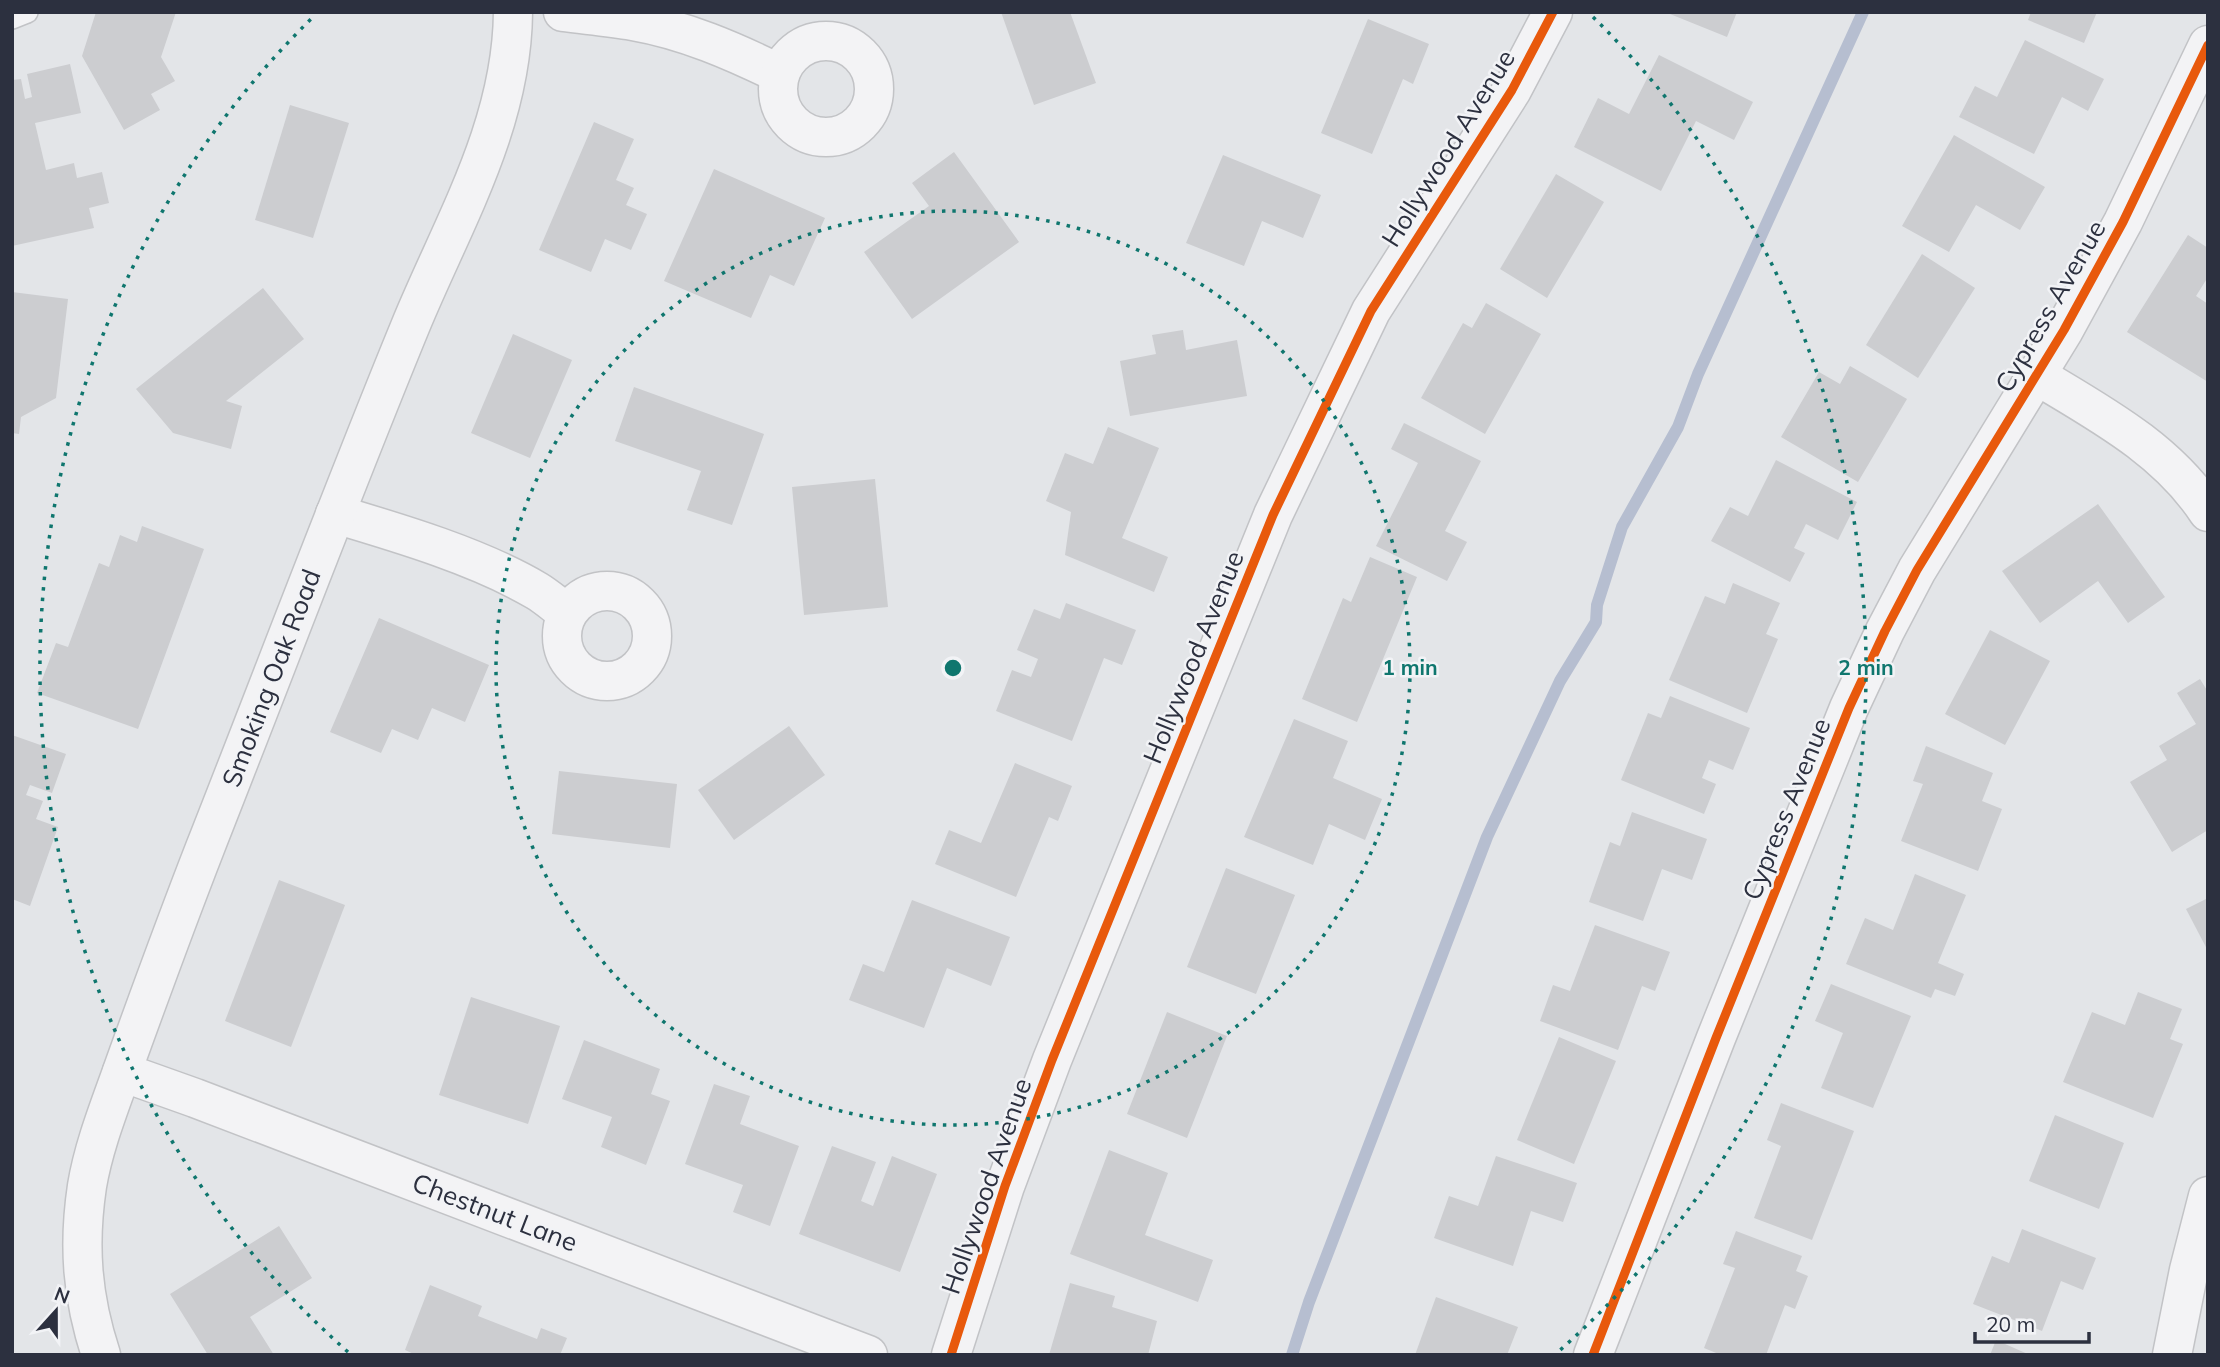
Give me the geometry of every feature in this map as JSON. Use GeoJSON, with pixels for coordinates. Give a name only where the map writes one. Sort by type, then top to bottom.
{"type":"FeatureCollection","features":[{"type":"Feature","properties":{"kind":"street","name":"Smoking Oak Road"},"geometry":{"type":"LineString","coordinates":[[101,1355],[89,1320],[82,1271],[82,1221],[88,1181],[160,962],[412,321],[495,127],[512,46],[513,12]]}},
{"type":"Feature","properties":{"kind":"street"},"geometry":{"type":"LineString","coordinates":[[563,12],[634,21],[691,35],[743,55],[780,74]]}},
{"type":"Feature","properties":{"kind":"street","name":"Hollywood Avenue"},"geometry":{"type":"LineString","coordinates":[[951,1355],[1004,1186],[1052,1060],[1273,515],[1371,311],[1512,90],[1553,12]]}},
{"type":"Feature","properties":{"kind":"street","name":"Cypress Avenue"},"geometry":{"type":"LineString","coordinates":[[1593,1355],[1716,1038],[1854,697],[1917,570],[2064,330],[2123,222],[2208,45]]}},
{"type":"Feature","properties":{"kind":"street"},"geometry":{"type":"LineString","coordinates":[[2036,375],[2087,405],[2152,449],[2175,469],[2208,512]]}},
{"type":"Feature","properties":{"kind":"street"},"geometry":{"type":"LineString","coordinates":[[335,514],[388,530],[482,565],[537,591],[567,613]]}},
{"type":"Feature","properties":{"kind":"street","name":"Chestnut Lane"},"geometry":{"type":"LineString","coordinates":[[122,1072],[868,1355]]}},
{"type":"Feature","properties":{"kind":"street"},"geometry":{"type":"LineString","coordinates":[[2172,1355],[2189,1270],[2208,1196]]}},
{"type":"Feature","properties":{"kind":"lane"},"geometry":{"type":"LineString","coordinates":[[12,18],[27,12]]}},
{"type":"Feature","properties":{"kind":"building"},"geometry":{"type":"Polygon","coordinates":[[[96,12],[176,12],[161,57],[175,81],[151,94],[160,110],[124,130],[82,56],[96,12]]]}},
{"type":"Feature","properties":{"kind":"building"},"geometry":{"type":"Polygon","coordinates":[[[1001,12],[1070,12],[1096,83],[1034,105],[1001,12]]]}},
{"type":"Feature","properties":{"kind":"building"},"geometry":{"type":"Polygon","coordinates":[[[1665,12],[1737,12],[1727,37],[1665,12]]]}},
{"type":"Feature","properties":{"kind":"building"},"geometry":{"type":"Polygon","coordinates":[[[2031,12],[2097,12],[2084,43],[2028,20],[2031,12]]]}},
{"type":"Feature","properties":{"kind":"building"},"geometry":{"type":"Polygon","coordinates":[[[1368,19],[1429,44],[1413,84],[1403,79],[1372,154],[1321,133],[1368,19]]]}},
{"type":"Feature","properties":{"kind":"building"},"geometry":{"type":"Polygon","coordinates":[[[2025,40],[2104,79],[2088,111],[2062,97],[2034,154],[1959,117],[1975,86],[1997,97],[2025,40]]]}},
{"type":"Feature","properties":{"kind":"building"},"geometry":{"type":"Polygon","coordinates":[[[1659,55],[1753,102],[1734,140],[1696,121],[1661,191],[1574,147],[1598,98],[1629,114],[1659,55]]]}},
{"type":"Feature","properties":{"kind":"building"},"geometry":{"type":"Polygon","coordinates":[[[70,64],[81,113],[35,123],[46,170],[74,163],[77,178],[102,172],[109,203],[89,208],[94,228],[12,246],[12,80],[21,79],[25,99],[32,97],[27,74],[70,64]]]}},
{"type":"Feature","properties":{"kind":"building"},"geometry":{"type":"Polygon","coordinates":[[[290,105],[349,123],[313,238],[255,220],[290,105]]]}},
{"type":"Feature","properties":{"kind":"building"},"geometry":{"type":"Polygon","coordinates":[[[594,122],[634,139],[616,180],[634,188],[626,205],[647,214],[631,250],[605,239],[591,272],[539,250],[594,122]]]}},
{"type":"Feature","properties":{"kind":"building"},"geometry":{"type":"Polygon","coordinates":[[[1954,135],[2045,187],[2020,230],[1976,205],[1949,252],[1902,226],[1954,135]]]}},
{"type":"Feature","properties":{"kind":"building"},"geometry":{"type":"Polygon","coordinates":[[[954,152],[1019,242],[912,319],[864,252],[929,206],[912,183],[954,152]]]}},
{"type":"Feature","properties":{"kind":"building"},"geometry":{"type":"Polygon","coordinates":[[[1223,155],[1321,195],[1303,238],[1262,221],[1244,266],[1186,243],[1223,155]]]}},
{"type":"Feature","properties":{"kind":"building"},"geometry":{"type":"Polygon","coordinates":[[[714,169],[825,218],[794,286],[770,275],[751,318],[664,281],[714,169]]]}},
{"type":"Feature","properties":{"kind":"building"},"geometry":{"type":"Polygon","coordinates":[[[1556,174],[1604,202],[1547,298],[1500,269],[1556,174]]]}},
{"type":"Feature","properties":{"kind":"building"},"geometry":{"type":"Polygon","coordinates":[[[2188,235],[2208,248],[2208,277],[2196,296],[2208,304],[2208,382],[2127,332],[2188,235]]]}},
{"type":"Feature","properties":{"kind":"building"},"geometry":{"type":"Polygon","coordinates":[[[1922,254],[1975,288],[1918,378],[1866,345],[1922,254]]]}},
{"type":"Feature","properties":{"kind":"building"},"geometry":{"type":"Polygon","coordinates":[[[263,288],[304,339],[226,401],[242,406],[231,449],[173,433],[136,389],[263,288]]]}},
{"type":"Feature","properties":{"kind":"building"},"geometry":{"type":"Polygon","coordinates":[[[12,292],[68,299],[56,398],[21,417],[19,434],[12,433],[12,292]]]}},
{"type":"Feature","properties":{"kind":"building"},"geometry":{"type":"Polygon","coordinates":[[[1486,303],[1541,334],[1485,434],[1421,398],[1463,323],[1472,328],[1486,303]]]}},
{"type":"Feature","properties":{"kind":"building"},"geometry":{"type":"Polygon","coordinates":[[[1183,330],[1186,350],[1237,340],[1247,396],[1130,416],[1120,361],[1156,354],[1152,335],[1183,330]]]}},
{"type":"Feature","properties":{"kind":"building"},"geometry":{"type":"Polygon","coordinates":[[[513,334],[572,360],[530,458],[471,433],[513,334]]]}},
{"type":"Feature","properties":{"kind":"building"},"geometry":{"type":"Polygon","coordinates":[[[1850,366],[1907,399],[1858,482],[1781,437],[1819,372],[1840,384],[1850,366]]]}},
{"type":"Feature","properties":{"kind":"building"},"geometry":{"type":"Polygon","coordinates":[[[634,387],[764,434],[732,525],[687,510],[701,471],[615,441],[634,387]]]}},
{"type":"Feature","properties":{"kind":"building"},"geometry":{"type":"Polygon","coordinates":[[[1404,423],[1481,461],[1445,531],[1467,542],[1447,581],[1376,546],[1418,463],[1391,449],[1404,423]]]}},
{"type":"Feature","properties":{"kind":"building"},"geometry":{"type":"Polygon","coordinates":[[[1108,427],[1159,448],[1122,538],[1168,557],[1154,592],[1065,555],[1071,512],[1046,501],[1065,453],[1093,464],[1108,427]]]}},
{"type":"Feature","properties":{"kind":"building"},"geometry":{"type":"Polygon","coordinates":[[[1776,460],[1857,502],[1838,540],[1806,524],[1794,548],[1805,553],[1790,582],[1711,541],[1730,507],[1748,516],[1776,460]]]}},
{"type":"Feature","properties":{"kind":"building"},"geometry":{"type":"Polygon","coordinates":[[[875,479],[888,607],[804,615],[792,487],[875,479]]]}},
{"type":"Feature","properties":{"kind":"building"},"geometry":{"type":"Polygon","coordinates":[[[2098,504],[2165,597],[2128,623],[2098,581],[2040,623],[2002,571],[2098,504]]]}},
{"type":"Feature","properties":{"kind":"building"},"geometry":{"type":"Polygon","coordinates":[[[142,526],[204,549],[138,729],[37,693],[56,643],[68,647],[99,563],[109,567],[120,535],[137,542],[142,526]]]}},
{"type":"Feature","properties":{"kind":"building"},"geometry":{"type":"Polygon","coordinates":[[[1370,557],[1417,577],[1357,722],[1302,699],[1343,598],[1351,602],[1370,557]]]}},
{"type":"Feature","properties":{"kind":"building"},"geometry":{"type":"Polygon","coordinates":[[[1733,583],[1780,603],[1766,634],[1778,639],[1747,713],[1669,680],[1705,596],[1725,604],[1733,583]]]}},
{"type":"Feature","properties":{"kind":"building"},"geometry":{"type":"Polygon","coordinates":[[[1066,603],[1136,630],[1122,665],[1104,658],[1072,741],[996,711],[1012,670],[1031,677],[1038,659],[1017,650],[1034,609],[1060,619],[1066,603]]]}},
{"type":"Feature","properties":{"kind":"building"},"geometry":{"type":"Polygon","coordinates":[[[379,618],[489,665],[465,722],[432,708],[418,740],[392,729],[381,753],[330,732],[379,618]]]}},
{"type":"Feature","properties":{"kind":"building"},"geometry":{"type":"Polygon","coordinates":[[[1990,630],[2050,661],[2005,745],[1945,714],[1990,630]]]}},
{"type":"Feature","properties":{"kind":"building"},"geometry":{"type":"Polygon","coordinates":[[[2200,679],[2208,692],[2208,830],[2172,852],[2130,782],[2167,760],[2159,746],[2196,724],[2177,693],[2200,679]]]}},
{"type":"Feature","properties":{"kind":"building"},"geometry":{"type":"Polygon","coordinates":[[[1670,696],[1750,728],[1733,770],[1709,760],[1702,778],[1716,784],[1704,814],[1621,780],[1648,713],[1661,718],[1670,696]]]}},
{"type":"Feature","properties":{"kind":"building"},"geometry":{"type":"Polygon","coordinates":[[[1294,719],[1348,741],[1333,778],[1382,799],[1365,840],[1329,824],[1313,865],[1244,837],[1294,719]]]}},
{"type":"Feature","properties":{"kind":"building"},"geometry":{"type":"Polygon","coordinates":[[[789,726],[825,775],[734,840],[698,790],[789,726]]]}},
{"type":"Feature","properties":{"kind":"building"},"geometry":{"type":"Polygon","coordinates":[[[12,735],[66,754],[52,793],[30,785],[26,795],[43,801],[36,819],[58,827],[30,906],[12,899],[12,735]]]}},
{"type":"Feature","properties":{"kind":"building"},"geometry":{"type":"Polygon","coordinates":[[[1926,746],[1993,773],[1982,801],[2002,809],[1978,871],[1901,841],[1923,784],[1913,781],[1926,746]]]}},
{"type":"Feature","properties":{"kind":"building"},"geometry":{"type":"Polygon","coordinates":[[[1015,763],[1072,786],[1058,821],[1049,817],[1016,897],[935,864],[949,830],[981,843],[1015,763]]]}},
{"type":"Feature","properties":{"kind":"building"},"geometry":{"type":"Polygon","coordinates":[[[559,771],[677,784],[670,848],[552,834],[559,771]]]}},
{"type":"Feature","properties":{"kind":"building"},"geometry":{"type":"Polygon","coordinates":[[[1632,812],[1707,839],[1692,880],[1662,869],[1643,921],[1589,902],[1610,842],[1620,846],[1632,812]]]}},
{"type":"Feature","properties":{"kind":"building"},"geometry":{"type":"Polygon","coordinates":[[[1226,868],[1295,895],[1256,994],[1187,967],[1226,868]]]}},
{"type":"Feature","properties":{"kind":"building"},"geometry":{"type":"Polygon","coordinates":[[[1915,874],[1966,895],[1938,963],[1964,974],[1955,996],[1935,989],[1931,998],[1846,964],[1865,918],[1893,930],[1915,874]]]}},
{"type":"Feature","properties":{"kind":"building"},"geometry":{"type":"Polygon","coordinates":[[[279,880],[345,905],[291,1047],[225,1021],[279,880]]]}},
{"type":"Feature","properties":{"kind":"building"},"geometry":{"type":"Polygon","coordinates":[[[2208,898],[2208,951],[2186,909],[2208,898]]]}},
{"type":"Feature","properties":{"kind":"building"},"geometry":{"type":"Polygon","coordinates":[[[912,900],[1010,937],[991,986],[947,968],[924,1028],[849,1000],[863,964],[884,972],[912,900]]]}},
{"type":"Feature","properties":{"kind":"building"},"geometry":{"type":"Polygon","coordinates":[[[1595,925],[1670,952],[1655,991],[1642,986],[1618,1050],[1540,1021],[1553,985],[1570,991],[1595,925]]]}},
{"type":"Feature","properties":{"kind":"building"},"geometry":{"type":"Polygon","coordinates":[[[1831,984],[1911,1016],[1873,1108],[1821,1088],[1843,1033],[1815,1021],[1831,984]]]}},
{"type":"Feature","properties":{"kind":"building"},"geometry":{"type":"Polygon","coordinates":[[[2138,992],[2182,1009],[2170,1039],[2183,1044],[2153,1118],[2063,1082],[2092,1012],[2125,1025],[2138,992]]]}},
{"type":"Feature","properties":{"kind":"building"},"geometry":{"type":"Polygon","coordinates":[[[471,997],[560,1026],[528,1124],[439,1095],[471,997]]]}},
{"type":"Feature","properties":{"kind":"building"},"geometry":{"type":"Polygon","coordinates":[[[1167,1012],[1227,1036],[1187,1138],[1127,1114],[1167,1012]]]}},
{"type":"Feature","properties":{"kind":"building"},"geometry":{"type":"Polygon","coordinates":[[[1559,1037],[1616,1061],[1574,1164],[1517,1140],[1559,1037]]]}},
{"type":"Feature","properties":{"kind":"building"},"geometry":{"type":"Polygon","coordinates":[[[584,1040],[660,1069],[651,1094],[670,1101],[646,1165],[601,1147],[612,1117],[562,1099],[584,1040]]]}},
{"type":"Feature","properties":{"kind":"building"},"geometry":{"type":"Polygon","coordinates":[[[714,1084],[750,1096],[740,1124],[799,1146],[770,1226],[733,1212],[743,1185],[685,1164],[714,1084]]]}},
{"type":"Feature","properties":{"kind":"building"},"geometry":{"type":"Polygon","coordinates":[[[1781,1103],[1854,1131],[1812,1240],[1754,1218],[1781,1146],[1767,1140],[1781,1103]]]}},
{"type":"Feature","properties":{"kind":"building"},"geometry":{"type":"Polygon","coordinates":[[[2055,1115],[2124,1143],[2099,1209],[2029,1181],[2055,1115]]]}},
{"type":"Feature","properties":{"kind":"building"},"geometry":{"type":"Polygon","coordinates":[[[832,1146],[876,1162],[861,1201],[873,1206],[892,1156],[937,1174],[900,1272],[799,1234],[832,1146]]]}},
{"type":"Feature","properties":{"kind":"building"},"geometry":{"type":"Polygon","coordinates":[[[1109,1150],[1168,1173],[1145,1235],[1213,1260],[1198,1302],[1070,1254],[1109,1150]]]}},
{"type":"Feature","properties":{"kind":"building"},"geometry":{"type":"Polygon","coordinates":[[[1496,1156],[1577,1183],[1563,1222],[1531,1211],[1513,1266],[1434,1238],[1449,1196],[1478,1206],[1496,1156]]]}},
{"type":"Feature","properties":{"kind":"building"},"geometry":{"type":"Polygon","coordinates":[[[279,1226],[312,1278],[250,1317],[274,1355],[208,1355],[170,1294],[279,1226]]]}},
{"type":"Feature","properties":{"kind":"building"},"geometry":{"type":"Polygon","coordinates":[[[2022,1229],[2096,1258],[2083,1290],[2061,1281],[2042,1331],[1973,1304],[1992,1256],[2009,1263],[2022,1229]]]}},
{"type":"Feature","properties":{"kind":"building"},"geometry":{"type":"Polygon","coordinates":[[[1736,1231],[1802,1256],[1796,1271],[1808,1276],[1795,1309],[1785,1305],[1766,1355],[1721,1355],[1704,1348],[1735,1268],[1723,1264],[1736,1231]]]}},
{"type":"Feature","properties":{"kind":"building"},"geometry":{"type":"Polygon","coordinates":[[[1070,1283],[1115,1296],[1112,1307],[1157,1321],[1148,1355],[1049,1355],[1070,1283]]]}},
{"type":"Feature","properties":{"kind":"building"},"geometry":{"type":"Polygon","coordinates":[[[430,1285],[482,1306],[478,1316],[537,1339],[541,1328],[567,1338],[560,1355],[416,1355],[405,1350],[430,1285]]]}},
{"type":"Feature","properties":{"kind":"building"},"geometry":{"type":"Polygon","coordinates":[[[1436,1297],[1518,1327],[1507,1355],[1415,1355],[1436,1297]]]}},
{"type":"Feature","properties":{"kind":"building"},"geometry":{"type":"Polygon","coordinates":[[[1996,1340],[2030,1355],[1990,1355],[1996,1340]]]}},
{"type":"Feature","properties":{"kind":"waterway"},"geometry":{"type":"LineString","coordinates":[[1292,1355],[1309,1302],[1487,837],[1560,681],[1596,622],[1597,605],[1622,527],[1678,427],[1698,374],[1863,12]]}},
{"type":"Feature","properties":{"kind":"cycle path"},"geometry":{"type":"LineString","coordinates":[[951,1355],[1005,1186],[1052,1060],[1273,515],[1371,311],[1512,90],[1553,12]]}},
{"type":"Feature","properties":{"kind":"cycle path"},"geometry":{"type":"LineString","coordinates":[[1593,1355],[1716,1038],[1849,708],[1885,631],[1917,570],[2064,330],[2123,222],[2208,45]]}}]}
